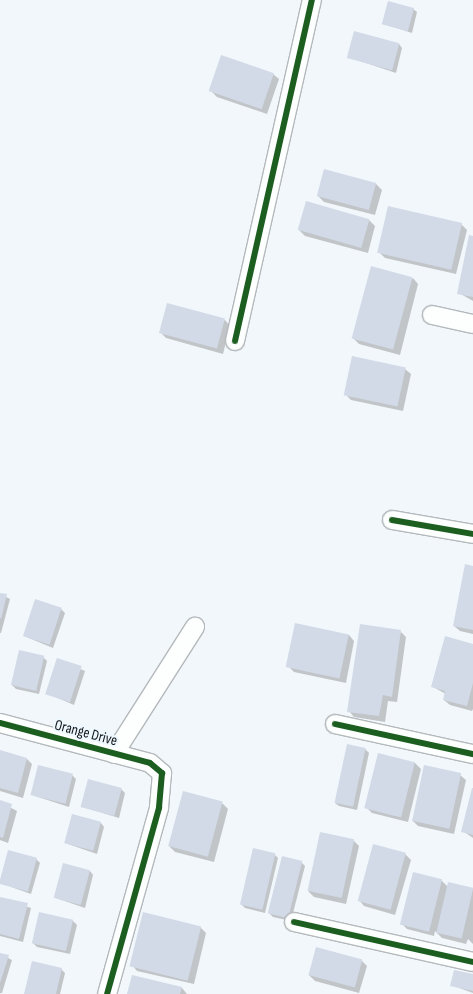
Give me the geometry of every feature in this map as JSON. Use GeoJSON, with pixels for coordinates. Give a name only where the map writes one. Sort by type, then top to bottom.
{"type":"FeatureCollection","features":[{"type":"Feature","properties":{"kind":"street"},"geometry":{"type":"LineString","coordinates":[[235,341],[312,0]]}},
{"type":"Feature","properties":{"kind":"street"},"geometry":{"type":"LineString","coordinates":[[432,315],[473,324]]}},
{"type":"Feature","properties":{"kind":"street"},"geometry":{"type":"LineString","coordinates":[[392,520],[473,534]]}},
{"type":"Feature","properties":{"kind":"street"},"geometry":{"type":"LineString","coordinates":[[114,754],[195,627]]}},
{"type":"Feature","properties":{"kind":"street","name":"Orange Drive"},"geometry":{"type":"LineString","coordinates":[[0,722],[150,763],[162,773],[159,808],[107,994]]}},
{"type":"Feature","properties":{"kind":"street"},"geometry":{"type":"LineString","coordinates":[[335,724],[473,754]]}},
{"type":"Feature","properties":{"kind":"street"},"geometry":{"type":"LineString","coordinates":[[294,922],[473,962]]}},
{"type":"Feature","properties":{"kind":"building"},"geometry":{"type":"Polygon","coordinates":[[[388,1],[414,8],[408,31],[382,24],[388,1]]]}},
{"type":"Feature","properties":{"kind":"building"},"geometry":{"type":"Polygon","coordinates":[[[354,31],[399,43],[392,70],[347,58],[354,31]]]}},
{"type":"Feature","properties":{"kind":"building"},"geometry":{"type":"Polygon","coordinates":[[[221,55],[274,73],[262,109],[209,91],[221,55]]]}},
{"type":"Feature","properties":{"kind":"building"},"geometry":{"type":"Polygon","coordinates":[[[324,169],[376,183],[369,210],[317,196],[324,169]]]}},
{"type":"Feature","properties":{"kind":"building"},"geometry":{"type":"Polygon","coordinates":[[[306,201],[369,219],[361,248],[298,230],[306,201]]]}},
{"type":"Feature","properties":{"kind":"building"},"geometry":{"type":"Polygon","coordinates":[[[388,206],[462,223],[451,270],[377,253],[388,206]]]}},
{"type":"Feature","properties":{"kind":"building"},"geometry":{"type":"Polygon","coordinates":[[[469,235],[473,236],[473,297],[457,294],[469,235]]]}},
{"type":"Feature","properties":{"kind":"building"},"geometry":{"type":"Polygon","coordinates":[[[371,266],[413,277],[393,350],[352,338],[371,266]]]}},
{"type":"Feature","properties":{"kind":"building"},"geometry":{"type":"Polygon","coordinates":[[[167,303],[225,319],[217,348],[159,333],[167,303]]]}},
{"type":"Feature","properties":{"kind":"building"},"geometry":{"type":"Polygon","coordinates":[[[352,356],[406,367],[397,407],[344,395],[352,356]]]}},
{"type":"Feature","properties":{"kind":"building"},"geometry":{"type":"Polygon","coordinates":[[[465,564],[473,566],[473,630],[453,626],[465,564]]]}},
{"type":"Feature","properties":{"kind":"building"},"geometry":{"type":"Polygon","coordinates":[[[0,593],[7,594],[1,619],[0,618],[0,593]]]}},
{"type":"Feature","properties":{"kind":"building"},"geometry":{"type":"Polygon","coordinates":[[[35,599],[62,608],[50,645],[23,636],[35,599]]]}},
{"type":"Feature","properties":{"kind":"building"},"geometry":{"type":"Polygon","coordinates":[[[295,623],[349,634],[339,678],[286,667],[295,623]]]}},
{"type":"Feature","properties":{"kind":"building"},"geometry":{"type":"Polygon","coordinates":[[[360,624],[401,630],[392,697],[383,695],[379,716],[347,712],[360,624]]]}},
{"type":"Feature","properties":{"kind":"building"},"geometry":{"type":"Polygon","coordinates":[[[445,636],[473,644],[473,683],[467,706],[443,700],[445,691],[431,687],[445,636]]]}},
{"type":"Feature","properties":{"kind":"building"},"geometry":{"type":"Polygon","coordinates":[[[19,650],[44,656],[36,691],[11,685],[19,650]]]}},
{"type":"Feature","properties":{"kind":"building"},"geometry":{"type":"Polygon","coordinates":[[[57,658],[82,666],[70,702],[45,694],[57,658]]]}},
{"type":"Feature","properties":{"kind":"building"},"geometry":{"type":"Polygon","coordinates":[[[347,744],[366,748],[353,807],[335,803],[347,744]]]}},
{"type":"Feature","properties":{"kind":"building"},"geometry":{"type":"Polygon","coordinates":[[[0,750],[27,758],[18,793],[0,788],[0,750]]]}},
{"type":"Feature","properties":{"kind":"building"},"geometry":{"type":"Polygon","coordinates":[[[378,753],[415,762],[401,817],[364,808],[378,753]]]}},
{"type":"Feature","properties":{"kind":"building"},"geometry":{"type":"Polygon","coordinates":[[[38,765],[73,774],[65,804],[31,795],[38,765]]]}},
{"type":"Feature","properties":{"kind":"building"},"geometry":{"type":"Polygon","coordinates":[[[424,765],[461,773],[449,829],[412,821],[424,765]]]}},
{"type":"Feature","properties":{"kind":"building"},"geometry":{"type":"Polygon","coordinates":[[[88,779],[122,788],[114,816],[80,807],[88,779]]]}},
{"type":"Feature","properties":{"kind":"building"},"geometry":{"type":"Polygon","coordinates":[[[473,788],[473,835],[461,832],[473,788]]]}},
{"type":"Feature","properties":{"kind":"building"},"geometry":{"type":"Polygon","coordinates":[[[183,791],[223,802],[208,857],[168,846],[183,791]]]}},
{"type":"Feature","properties":{"kind":"building"},"geometry":{"type":"Polygon","coordinates":[[[0,800],[12,804],[3,838],[0,837],[0,800]]]}},
{"type":"Feature","properties":{"kind":"building"},"geometry":{"type":"Polygon","coordinates":[[[72,814],[101,822],[93,851],[64,843],[72,814]]]}},
{"type":"Feature","properties":{"kind":"building"},"geometry":{"type":"Polygon","coordinates":[[[320,832],[354,839],[342,898],[308,891],[320,832]]]}},
{"type":"Feature","properties":{"kind":"building"},"geometry":{"type":"Polygon","coordinates":[[[373,844],[406,853],[391,910],[358,901],[373,844]]]}},
{"type":"Feature","properties":{"kind":"building"},"geometry":{"type":"Polygon","coordinates":[[[253,848],[275,853],[262,910],[240,905],[253,848]]]}},
{"type":"Feature","properties":{"kind":"building"},"geometry":{"type":"Polygon","coordinates":[[[8,850],[37,858],[28,892],[0,884],[8,850]]]}},
{"type":"Feature","properties":{"kind":"building"},"geometry":{"type":"Polygon","coordinates":[[[282,856],[302,861],[288,918],[268,913],[282,856]]]}},
{"type":"Feature","properties":{"kind":"building"},"geometry":{"type":"Polygon","coordinates":[[[63,863],[90,870],[81,905],[54,898],[63,863]]]}},
{"type":"Feature","properties":{"kind":"building"},"geometry":{"type":"Polygon","coordinates":[[[413,872],[442,879],[429,932],[400,924],[413,872]]]}},
{"type":"Feature","properties":{"kind":"building"},"geometry":{"type":"Polygon","coordinates":[[[448,882],[473,888],[462,939],[436,933],[448,882]]]}},
{"type":"Feature","properties":{"kind":"building"},"geometry":{"type":"Polygon","coordinates":[[[0,897],[28,903],[19,939],[0,934],[0,897]]]}},
{"type":"Feature","properties":{"kind":"building"},"geometry":{"type":"Polygon","coordinates":[[[39,912],[73,920],[66,951],[32,943],[39,912]]]}},
{"type":"Feature","properties":{"kind":"building"},"geometry":{"type":"Polygon","coordinates":[[[143,912],[201,927],[188,981],[129,966],[143,912]]]}},
{"type":"Feature","properties":{"kind":"building"},"geometry":{"type":"Polygon","coordinates":[[[316,947],[362,959],[355,987],[308,975],[316,947]]]}},
{"type":"Feature","properties":{"kind":"building"},"geometry":{"type":"Polygon","coordinates":[[[0,953],[9,955],[0,983],[0,953]]]}},
{"type":"Feature","properties":{"kind":"building"},"geometry":{"type":"Polygon","coordinates":[[[32,961],[62,968],[56,994],[24,994],[32,961]]]}},
{"type":"Feature","properties":{"kind":"building"},"geometry":{"type":"Polygon","coordinates":[[[454,970],[473,974],[473,991],[450,986],[454,970]]]}},
{"type":"Feature","properties":{"kind":"building"},"geometry":{"type":"Polygon","coordinates":[[[132,975],[182,987],[180,994],[127,994],[132,975]]]}},
{"type":"Feature","properties":{"kind":"cycle path"},"geometry":{"type":"LineString","coordinates":[[235,341],[312,0]]}},
{"type":"Feature","properties":{"kind":"cycle path"},"geometry":{"type":"LineString","coordinates":[[392,520],[473,534]]}},
{"type":"Feature","properties":{"kind":"cycle path"},"geometry":{"type":"LineString","coordinates":[[0,723],[150,763],[162,773],[159,808],[107,994]]}},
{"type":"Feature","properties":{"kind":"cycle path"},"geometry":{"type":"LineString","coordinates":[[335,724],[473,754]]}},
{"type":"Feature","properties":{"kind":"cycle path"},"geometry":{"type":"LineString","coordinates":[[294,922],[473,962]]}}]}
